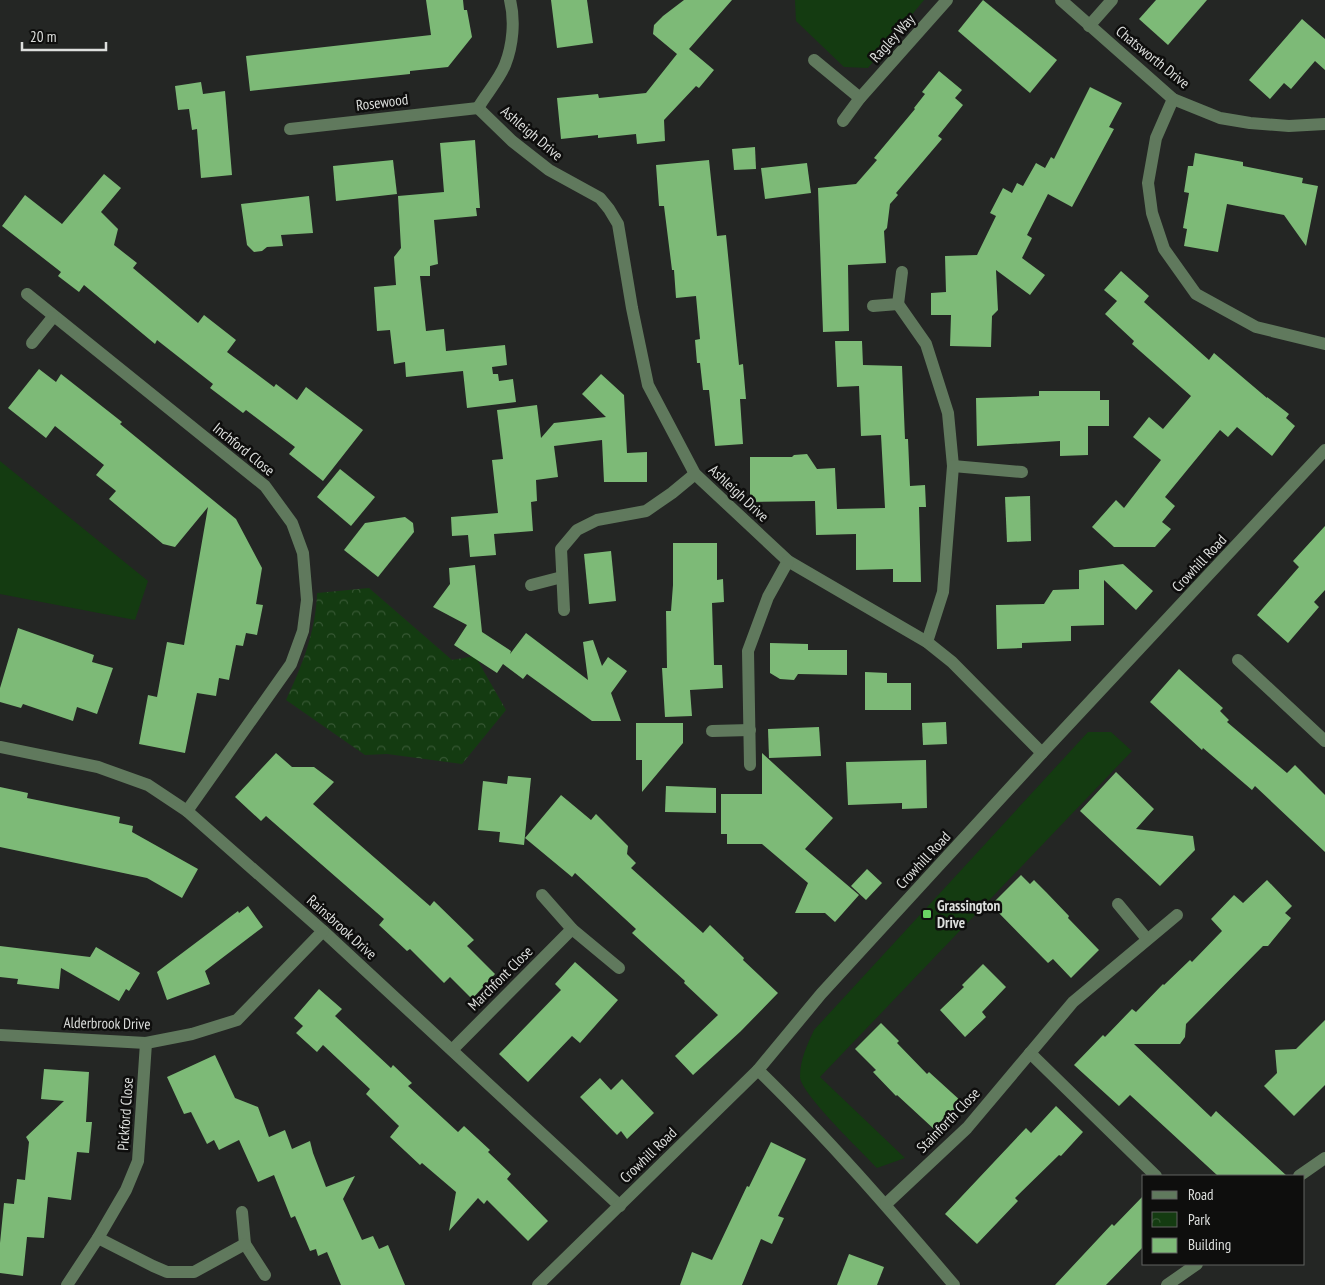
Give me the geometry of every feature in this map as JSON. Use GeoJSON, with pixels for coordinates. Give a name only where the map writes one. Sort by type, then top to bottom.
{"type":"FeatureCollection","features":[{"type":"Feature","properties":{"kind":"street"},"geometry":{"type":"LineString","coordinates":[[478,108],[504,65],[511,39],[514,14],[510,0]]}},
{"type":"Feature","properties":{"kind":"street","name":"Ragley Way"},"geometry":{"type":"LineString","coordinates":[[843,121],[860,98],[948,0]]}},
{"type":"Feature","properties":{"kind":"street","name":"Chatsworth Drive"},"geometry":{"type":"LineString","coordinates":[[1061,0],[1173,99],[1220,118],[1250,123],[1289,126],[1325,124]]}},
{"type":"Feature","properties":{"kind":"street"},"geometry":{"type":"LineString","coordinates":[[1089,26],[1112,0]]}},
{"type":"Feature","properties":{"kind":"street"},"geometry":{"type":"LineString","coordinates":[[814,60],[860,98]]}},
{"type":"Feature","properties":{"kind":"street"},"geometry":{"type":"LineString","coordinates":[[1173,99],[1156,138],[1148,183],[1152,213],[1164,249],[1196,294],[1256,327],[1325,344]]}},
{"type":"Feature","properties":{"kind":"street","name":"Rosewood"},"geometry":{"type":"LineString","coordinates":[[290,129],[478,108]]}},
{"type":"Feature","properties":{"kind":"street","name":"Ashleigh Drive"},"geometry":{"type":"LineString","coordinates":[[478,108],[512,141],[549,170],[600,198],[618,224],[632,308],[648,385],[695,474],[788,561],[927,642],[952,662],[1042,753]]}},
{"type":"Feature","properties":{"kind":"street"},"geometry":{"type":"LineString","coordinates":[[902,272],[898,304],[926,344],[948,413],[954,466],[943,592],[927,642]]}},
{"type":"Feature","properties":{"kind":"street","name":"Inchford Close"},"geometry":{"type":"LineString","coordinates":[[27,294],[53,317],[265,486],[292,523],[303,553],[307,600],[303,631],[291,664],[187,811]]}},
{"type":"Feature","properties":{"kind":"street"},"geometry":{"type":"LineString","coordinates":[[873,306],[898,304]]}},
{"type":"Feature","properties":{"kind":"street"},"geometry":{"type":"LineString","coordinates":[[32,343],[53,317]]}},
{"type":"Feature","properties":{"kind":"street","name":"Crowhill Road"},"geometry":{"type":"LineString","coordinates":[[538,1285],[758,1070],[821,994],[1042,753],[1325,450]]}},
{"type":"Feature","properties":{"kind":"street"},"geometry":{"type":"LineString","coordinates":[[954,466],[1022,472]]}},
{"type":"Feature","properties":{"kind":"street"},"geometry":{"type":"LineString","coordinates":[[564,610],[561,549],[577,530],[597,520],[646,511],[695,474]]}},
{"type":"Feature","properties":{"kind":"street"},"geometry":{"type":"LineString","coordinates":[[750,765],[748,650],[768,597],[788,561]]}},
{"type":"Feature","properties":{"kind":"street"},"geometry":{"type":"LineString","coordinates":[[531,584],[562,577]]}},
{"type":"Feature","properties":{"kind":"street"},"geometry":{"type":"LineString","coordinates":[[1238,660],[1325,741]]}},
{"type":"Feature","properties":{"kind":"street"},"geometry":{"type":"LineString","coordinates":[[712,731],[750,730]]}},
{"type":"Feature","properties":{"kind":"street","name":"Rainsbrook Drive"},"geometry":{"type":"LineString","coordinates":[[0,746],[98,767],[148,785],[187,811],[323,931],[620,1206]]}},
{"type":"Feature","properties":{"kind":"street"},"geometry":{"type":"LineString","coordinates":[[542,896],[572,929],[619,968]]}},
{"type":"Feature","properties":{"kind":"street"},"geometry":{"type":"LineString","coordinates":[[1118,904],[1148,939]]}},
{"type":"Feature","properties":{"kind":"street","name":"Stainforth Close"},"geometry":{"type":"LineString","coordinates":[[886,1204],[967,1128],[1073,1002],[1177,916]]}},
{"type":"Feature","properties":{"kind":"street","name":"Marchfont Close"},"geometry":{"type":"LineString","coordinates":[[452,1050],[572,929]]}},
{"type":"Feature","properties":{"kind":"street","name":"Alderbrook Drive"},"geometry":{"type":"LineString","coordinates":[[0,1035],[146,1043],[192,1034],[237,1020],[323,931]]}},
{"type":"Feature","properties":{"kind":"street","name":"Pickford Close"},"geometry":{"type":"LineString","coordinates":[[67,1285],[98,1238],[126,1190],[138,1161],[146,1043]]}},
{"type":"Feature","properties":{"kind":"street"},"geometry":{"type":"LineString","coordinates":[[1030,1053],[1155,1175]]}},
{"type":"Feature","properties":{"kind":"street"},"geometry":{"type":"LineString","coordinates":[[758,1070],[803,1113],[886,1204],[954,1285]]}},
{"type":"Feature","properties":{"kind":"street"},"geometry":{"type":"LineString","coordinates":[[1300,1175],[1325,1158]]}},
{"type":"Feature","properties":{"kind":"street"},"geometry":{"type":"LineString","coordinates":[[242,1212],[245,1244],[265,1275]]}},
{"type":"Feature","properties":{"kind":"street"},"geometry":{"type":"LineString","coordinates":[[98,1238],[167,1272],[194,1272],[245,1244]]}},
{"type":"Feature","properties":{"kind":"street"},"geometry":{"type":"LineString","coordinates":[[1167,1285],[1196,1265]]}},
{"type":"Feature","properties":{"kind":"green space"},"geometry":{"type":"Polygon","coordinates":[[[795,0],[924,0],[868,68],[844,67],[796,21],[795,0]]]}},
{"type":"Feature","properties":{"kind":"green space"},"geometry":{"type":"Polygon","coordinates":[[[0,461],[148,581],[135,620],[0,594],[0,461]]]}},
{"type":"Feature","properties":{"kind":"green space"},"geometry":{"type":"Polygon","coordinates":[[[369,588],[452,660],[475,656],[506,710],[462,764],[387,754],[365,755],[286,700],[311,635],[317,593],[369,588]]]}},
{"type":"Feature","properties":{"kind":"green space"},"geometry":{"type":"Polygon","coordinates":[[[1088,732],[1111,732],[1132,751],[820,1077],[905,1158],[877,1168],[821,1109],[803,1085],[800,1077],[801,1065],[806,1047],[814,1030],[1088,732]]]}},
{"type":"Feature","properties":{"kind":"building"},"geometry":{"type":"Polygon","coordinates":[[[426,0],[463,0],[464,10],[467,10],[472,37],[448,67],[410,71],[410,74],[250,91],[246,56],[431,35],[426,0]]]}},
{"type":"Feature","properties":{"kind":"building"},"geometry":{"type":"Polygon","coordinates":[[[551,0],[587,0],[593,43],[557,48],[551,0]]]}},
{"type":"Feature","properties":{"kind":"building"},"geometry":{"type":"Polygon","coordinates":[[[684,0],[732,0],[689,49],[714,70],[699,88],[696,86],[664,120],[665,141],[637,144],[636,134],[598,138],[598,135],[561,139],[557,98],[598,94],[599,98],[646,93],[677,54],[653,34],[654,25],[684,0]]]}},
{"type":"Feature","properties":{"kind":"building"},"geometry":{"type":"Polygon","coordinates":[[[983,0],[1057,60],[1030,93],[958,31],[983,0]]]}},
{"type":"Feature","properties":{"kind":"building"},"geometry":{"type":"Polygon","coordinates":[[[1156,0],[1207,0],[1168,45],[1139,19],[1156,0]]]}},
{"type":"Feature","properties":{"kind":"building"},"geometry":{"type":"Polygon","coordinates":[[[1302,19],[1325,39],[1325,70],[1315,61],[1291,89],[1284,83],[1270,99],[1249,80],[1302,19]]]}},
{"type":"Feature","properties":{"kind":"building"},"geometry":{"type":"Polygon","coordinates":[[[939,71],[962,90],[955,98],[963,105],[938,136],[942,139],[896,193],[898,195],[890,204],[887,228],[884,231],[886,263],[848,265],[849,331],[823,332],[818,188],[856,184],[877,160],[874,158],[915,109],[925,94],[922,92],[939,71]]]}},
{"type":"Feature","properties":{"kind":"building"},"geometry":{"type":"Polygon","coordinates":[[[201,82],[203,94],[225,91],[232,175],[201,178],[197,129],[192,130],[189,109],[178,110],[175,86],[201,82]]]}},
{"type":"Feature","properties":{"kind":"building"},"geometry":{"type":"Polygon","coordinates":[[[1090,87],[1122,103],[1109,127],[1114,129],[1072,207],[1048,194],[1027,235],[1032,238],[1022,258],[1045,275],[1030,295],[996,270],[998,310],[992,316],[991,347],[950,346],[951,315],[931,315],[931,293],[946,292],[945,256],[977,255],[996,216],[990,213],[1003,188],[1012,193],[1017,183],[1023,186],[1036,163],[1045,168],[1051,157],[1054,159],[1090,87]]]}},
{"type":"Feature","properties":{"kind":"building"},"geometry":{"type":"Polygon","coordinates":[[[475,140],[480,208],[476,208],[477,216],[434,220],[438,264],[430,266],[430,276],[420,276],[426,331],[444,329],[446,351],[505,345],[507,365],[492,367],[493,374],[498,374],[499,381],[513,379],[516,402],[467,408],[463,371],[406,377],[405,362],[394,364],[390,330],[377,331],[374,287],[396,285],[394,257],[401,248],[398,196],[444,192],[440,143],[475,140]]]}},
{"type":"Feature","properties":{"kind":"building"},"geometry":{"type":"Polygon","coordinates":[[[755,147],[756,169],[734,170],[732,149],[755,147]]]}},
{"type":"Feature","properties":{"kind":"building"},"geometry":{"type":"Polygon","coordinates":[[[1195,153],[1243,162],[1243,166],[1303,178],[1302,183],[1318,186],[1306,246],[1284,215],[1227,204],[1218,252],[1184,246],[1187,229],[1183,228],[1189,193],[1184,192],[1188,166],[1193,166],[1195,153]]]}},
{"type":"Feature","properties":{"kind":"building"},"geometry":{"type":"Polygon","coordinates":[[[393,160],[397,194],[336,201],[333,166],[393,160]]]}},
{"type":"Feature","properties":{"kind":"building"},"geometry":{"type":"Polygon","coordinates":[[[709,160],[717,236],[726,235],[739,365],[743,364],[746,399],[740,399],[743,444],[715,446],[709,390],[703,390],[700,363],[697,363],[695,340],[700,339],[696,296],[676,298],[674,270],[672,270],[664,206],[659,206],[656,165],[709,160]]]}},
{"type":"Feature","properties":{"kind":"building"},"geometry":{"type":"Polygon","coordinates":[[[807,163],[811,193],[765,199],[761,168],[807,163]]]}},
{"type":"Feature","properties":{"kind":"building"},"geometry":{"type":"Polygon","coordinates":[[[104,174],[121,188],[101,212],[118,229],[114,245],[137,263],[133,268],[198,323],[204,315],[236,340],[227,352],[274,387],[276,384],[297,400],[306,387],[363,430],[323,481],[289,454],[295,447],[246,410],[243,413],[210,388],[213,384],[157,340],[155,344],[84,285],[79,292],[58,276],[61,272],[2,226],[25,195],[62,224],[104,174]]]}},
{"type":"Feature","properties":{"kind":"building"},"geometry":{"type":"Polygon","coordinates":[[[309,196],[313,233],[281,235],[283,246],[267,247],[262,251],[254,252],[247,245],[241,204],[309,196]]]}},
{"type":"Feature","properties":{"kind":"building"},"geometry":{"type":"Polygon","coordinates":[[[1121,271],[1149,296],[1144,302],[1209,360],[1214,353],[1289,414],[1286,418],[1295,426],[1272,456],[1237,427],[1228,437],[1220,430],[1165,497],[1175,506],[1162,522],[1171,529],[1155,547],[1114,547],[1092,527],[1116,500],[1124,508],[1161,460],[1133,437],[1149,417],[1163,429],[1191,396],[1132,344],[1134,341],[1105,314],[1117,301],[1104,290],[1121,271]]]}},
{"type":"Feature","properties":{"kind":"building"},"geometry":{"type":"Polygon","coordinates":[[[835,341],[862,341],[863,365],[902,366],[905,439],[908,439],[910,486],[925,485],[926,507],[919,507],[921,582],[893,582],[893,569],[856,570],[856,534],[816,535],[815,501],[750,502],[750,457],[792,457],[794,455],[807,454],[817,469],[835,468],[837,509],[885,508],[881,435],[861,436],[859,386],[837,387],[835,341]]]}},
{"type":"Feature","properties":{"kind":"building"},"geometry":{"type":"Polygon","coordinates":[[[39,369],[56,382],[61,374],[122,422],[120,424],[236,519],[262,568],[256,604],[263,605],[257,635],[246,633],[243,646],[236,645],[229,680],[219,678],[216,696],[197,693],[185,753],[139,744],[148,695],[157,697],[167,642],[184,645],[208,507],[175,547],[163,544],[109,499],[116,491],[96,475],[104,465],[55,426],[46,438],[8,408],[39,369]]]}},
{"type":"Feature","properties":{"kind":"building"},"geometry":{"type":"Polygon","coordinates":[[[601,374],[624,395],[627,453],[647,452],[647,482],[604,482],[602,440],[554,446],[558,477],[536,480],[537,501],[531,502],[533,531],[494,534],[496,555],[470,557],[468,535],[452,536],[451,517],[498,513],[492,460],[503,459],[497,410],[537,405],[541,438],[554,423],[606,417],[582,394],[601,374]]]}},
{"type":"Feature","properties":{"kind":"building"},"geometry":{"type":"Polygon","coordinates":[[[1039,391],[1100,391],[1100,400],[1109,400],[1109,426],[1088,426],[1088,455],[1060,456],[1060,441],[977,446],[976,398],[1039,396],[1039,391]]]}},
{"type":"Feature","properties":{"kind":"building"},"geometry":{"type":"Polygon","coordinates":[[[340,469],[375,497],[351,526],[317,497],[340,469]]]}},
{"type":"Feature","properties":{"kind":"building"},"geometry":{"type":"Polygon","coordinates":[[[1030,496],[1031,541],[1007,542],[1005,497],[1030,496]]]}},
{"type":"Feature","properties":{"kind":"building"},"geometry":{"type":"Polygon","coordinates":[[[405,517],[413,523],[414,532],[378,577],[344,550],[365,523],[405,517]]]}},
{"type":"Feature","properties":{"kind":"building"},"geometry":{"type":"Polygon","coordinates":[[[1325,526],[1325,590],[1314,602],[1319,607],[1288,643],[1257,615],[1299,567],[1293,561],[1325,526]]]}},
{"type":"Feature","properties":{"kind":"building"},"geometry":{"type":"Polygon","coordinates":[[[673,543],[717,543],[717,580],[723,579],[724,602],[712,603],[714,665],[722,665],[723,688],[690,690],[692,716],[665,717],[662,668],[667,668],[666,611],[671,611],[673,543]]]}},
{"type":"Feature","properties":{"kind":"building"},"geometry":{"type":"Polygon","coordinates":[[[611,551],[616,601],[589,604],[584,554],[611,551]]]}},
{"type":"Feature","properties":{"kind":"building"},"geometry":{"type":"Polygon","coordinates":[[[1123,564],[1153,591],[1136,610],[1104,580],[1104,625],[1071,626],[1071,641],[1022,643],[1022,648],[997,649],[996,605],[1044,604],[1053,590],[1079,589],[1079,570],[1123,564]]]}},
{"type":"Feature","properties":{"kind":"building"},"geometry":{"type":"Polygon","coordinates":[[[475,565],[482,632],[511,651],[510,654],[526,633],[588,680],[583,642],[593,640],[602,666],[608,657],[627,671],[611,693],[621,721],[592,721],[527,674],[523,679],[503,664],[497,673],[454,645],[467,625],[433,607],[450,584],[449,568],[475,565]]]}},
{"type":"Feature","properties":{"kind":"building"},"geometry":{"type":"Polygon","coordinates":[[[18,628],[94,655],[92,662],[113,668],[97,714],[77,707],[73,721],[23,704],[21,708],[0,702],[0,688],[18,628]]]}},
{"type":"Feature","properties":{"kind":"building"},"geometry":{"type":"Polygon","coordinates":[[[770,643],[808,644],[808,650],[847,650],[847,675],[798,674],[794,680],[780,679],[770,673],[770,643]]]}},
{"type":"Feature","properties":{"kind":"building"},"geometry":{"type":"Polygon","coordinates":[[[1179,669],[1223,708],[1220,711],[1229,720],[1227,722],[1287,773],[1295,765],[1325,795],[1325,852],[1255,786],[1252,790],[1203,748],[1202,750],[1150,702],[1179,669]]]}},
{"type":"Feature","properties":{"kind":"building"},"geometry":{"type":"Polygon","coordinates":[[[865,672],[887,673],[887,683],[911,683],[911,710],[865,710],[865,672]]]}},
{"type":"Feature","properties":{"kind":"building"},"geometry":{"type":"Polygon","coordinates":[[[946,722],[947,744],[923,745],[922,723],[946,722]]]}},
{"type":"Feature","properties":{"kind":"building"},"geometry":{"type":"Polygon","coordinates":[[[636,723],[683,723],[683,743],[642,792],[642,760],[636,760],[636,723]]]}},
{"type":"Feature","properties":{"kind":"building"},"geometry":{"type":"Polygon","coordinates":[[[819,727],[821,756],[769,758],[768,729],[819,727]]]}},
{"type":"Feature","properties":{"kind":"building"},"geometry":{"type":"Polygon","coordinates":[[[276,753],[292,767],[314,767],[334,782],[313,804],[430,906],[434,901],[474,940],[467,946],[495,974],[472,999],[450,977],[444,983],[410,949],[407,951],[379,925],[384,919],[266,816],[261,821],[235,797],[276,753]]]}},
{"type":"Feature","properties":{"kind":"building"},"geometry":{"type":"Polygon","coordinates":[[[762,753],[833,818],[805,849],[859,895],[835,922],[825,913],[795,913],[808,883],[762,844],[727,844],[727,834],[721,834],[721,794],[762,794],[762,753]]]}},
{"type":"Feature","properties":{"kind":"building"},"geometry":{"type":"Polygon","coordinates":[[[926,760],[927,808],[902,809],[902,803],[848,805],[846,762],[926,760]]]}},
{"type":"Feature","properties":{"kind":"building"},"geometry":{"type":"Polygon","coordinates":[[[1116,772],[1154,809],[1136,829],[1193,836],[1195,850],[1160,886],[1080,811],[1116,772]]]}},
{"type":"Feature","properties":{"kind":"building"},"geometry":{"type":"Polygon","coordinates":[[[508,776],[531,778],[524,845],[499,842],[500,832],[478,830],[483,781],[507,784],[508,776]]]}},
{"type":"Feature","properties":{"kind":"building"},"geometry":{"type":"Polygon","coordinates":[[[666,786],[716,788],[716,813],[665,812],[666,786]]]}},
{"type":"Feature","properties":{"kind":"building"},"geometry":{"type":"Polygon","coordinates":[[[0,787],[28,793],[27,798],[120,817],[119,823],[133,826],[132,832],[198,869],[182,898],[147,878],[0,847],[0,787]]]}},
{"type":"Feature","properties":{"kind":"building"},"geometry":{"type":"Polygon","coordinates":[[[561,795],[591,820],[596,814],[628,846],[627,854],[636,863],[631,868],[703,933],[710,925],[778,993],[741,1031],[693,1075],[675,1056],[718,1015],[684,983],[685,981],[632,933],[636,929],[575,873],[572,877],[525,838],[561,795]]]}},
{"type":"Feature","properties":{"kind":"building"},"geometry":{"type":"Polygon","coordinates":[[[867,869],[882,883],[866,900],[851,886],[867,869]]]}},
{"type":"Feature","properties":{"kind":"building"},"geometry":{"type":"Polygon","coordinates":[[[1021,875],[1030,884],[1034,880],[1099,950],[1071,978],[1053,959],[1048,963],[991,905],[1021,875]]]}},
{"type":"Feature","properties":{"kind":"building"},"geometry":{"type":"Polygon","coordinates":[[[1267,880],[1292,906],[1285,913],[1291,918],[1268,946],[1263,946],[1186,1024],[1185,1037],[1180,1044],[1134,1044],[1211,1117],[1216,1111],[1286,1175],[1217,1175],[1130,1095],[1119,1106],[1074,1065],[1132,1009],[1136,1012],[1163,984],[1190,960],[1192,962],[1222,931],[1211,919],[1234,895],[1243,903],[1267,880]]]}},
{"type":"Feature","properties":{"kind":"building"},"geometry":{"type":"Polygon","coordinates":[[[248,906],[263,927],[205,971],[210,984],[167,1000],[157,972],[238,911],[239,913],[248,906]]]}},
{"type":"Feature","properties":{"kind":"building"},"geometry":{"type":"Polygon","coordinates":[[[0,946],[90,957],[96,947],[140,973],[129,991],[126,989],[119,1001],[61,968],[59,989],[17,984],[18,979],[0,977],[0,946]]]}},
{"type":"Feature","properties":{"kind":"building"},"geometry":{"type":"Polygon","coordinates":[[[575,962],[618,1000],[580,1043],[572,1036],[528,1082],[499,1054],[561,990],[555,984],[575,962]]]}},
{"type":"Feature","properties":{"kind":"building"},"geometry":{"type":"Polygon","coordinates":[[[983,964],[1006,987],[982,1012],[986,1017],[965,1037],[940,1010],[964,987],[962,985],[983,964]]]}},
{"type":"Feature","properties":{"kind":"building"},"geometry":{"type":"Polygon","coordinates":[[[319,989],[342,1009],[335,1016],[391,1068],[393,1065],[412,1083],[408,1086],[458,1132],[464,1126],[490,1150],[488,1152],[511,1174],[507,1179],[548,1221],[528,1241],[487,1200],[484,1204],[478,1198],[449,1231],[456,1192],[422,1163],[420,1165],[390,1137],[399,1126],[366,1094],[370,1089],[323,1045],[317,1052],[296,1033],[303,1026],[294,1018],[319,989]]]}},
{"type":"Feature","properties":{"kind":"building"},"geometry":{"type":"Polygon","coordinates":[[[1325,1020],[1325,1085],[1294,1116],[1264,1086],[1277,1073],[1275,1050],[1296,1049],[1325,1020]]]}},
{"type":"Feature","properties":{"kind":"building"},"geometry":{"type":"Polygon","coordinates":[[[881,1023],[899,1041],[897,1043],[927,1074],[929,1072],[962,1102],[935,1130],[896,1096],[873,1072],[876,1070],[855,1049],[881,1023]]]}},
{"type":"Feature","properties":{"kind":"building"},"geometry":{"type":"Polygon","coordinates":[[[215,1055],[235,1098],[258,1107],[269,1137],[285,1130],[292,1149],[310,1141],[326,1187],[355,1176],[343,1199],[362,1240],[373,1236],[379,1249],[388,1245],[405,1285],[341,1285],[327,1252],[318,1256],[316,1249],[310,1251],[295,1216],[291,1218],[274,1175],[258,1182],[239,1140],[219,1150],[214,1140],[207,1144],[191,1112],[184,1114],[167,1077],[215,1055]]]}},
{"type":"Feature","properties":{"kind":"building"},"geometry":{"type":"Polygon","coordinates":[[[44,1069],[89,1072],[86,1122],[92,1122],[89,1153],[77,1152],[71,1200],[48,1197],[44,1238],[27,1237],[23,1276],[0,1273],[0,1243],[4,1203],[14,1204],[17,1179],[25,1180],[29,1142],[26,1137],[64,1101],[41,1099],[44,1069]]]}},
{"type":"Feature","properties":{"kind":"building"},"geometry":{"type":"Polygon","coordinates":[[[600,1078],[611,1090],[622,1079],[654,1113],[627,1139],[621,1131],[617,1135],[580,1097],[600,1078]]]}},
{"type":"Feature","properties":{"kind":"building"},"geometry":{"type":"Polygon","coordinates":[[[1056,1106],[1083,1132],[1061,1156],[1059,1155],[1015,1198],[1018,1201],[977,1244],[945,1214],[1026,1128],[1031,1133],[1056,1106]]]}},
{"type":"Feature","properties":{"kind":"building"},"geometry":{"type":"Polygon","coordinates":[[[771,1142],[806,1159],[778,1216],[784,1218],[772,1244],[761,1239],[742,1285],[680,1285],[692,1252],[712,1260],[747,1186],[749,1187],[771,1142]]]}},
{"type":"Feature","properties":{"kind":"building"},"geometry":{"type":"Polygon","coordinates":[[[1142,1197],[1142,1248],[1106,1285],[1055,1285],[1112,1224],[1114,1226],[1142,1197]]]}},
{"type":"Feature","properties":{"kind":"building"},"geometry":{"type":"Polygon","coordinates":[[[849,1254],[884,1267],[877,1285],[837,1285],[849,1254]]]}},
{"type":"Feature","properties":{"kind":"place","name":"Grassington Drive"},"geometry":{"type":"Point","coordinates":[927,914]}}]}
